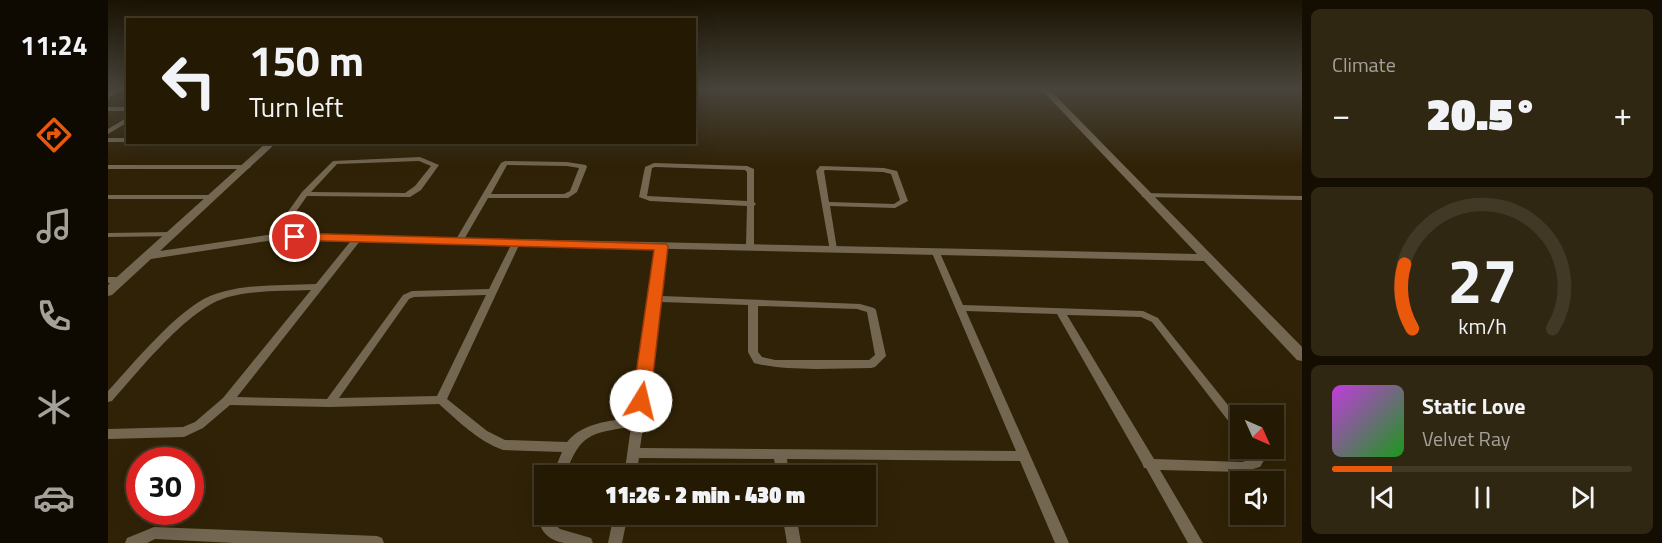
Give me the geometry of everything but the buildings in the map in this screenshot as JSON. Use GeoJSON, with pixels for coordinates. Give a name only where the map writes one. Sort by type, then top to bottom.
{"type":"FeatureCollection","features":[{"type":"Feature","properties":{"kind":"street"},"geometry":{"type":"LineString","coordinates":[[1069,114],[1302,356]]}},
{"type":"Feature","properties":{"kind":"street"},"geometry":{"type":"LineString","coordinates":[[108,132],[126,120]]}},
{"type":"Feature","properties":{"kind":"street"},"geometry":{"type":"LineString","coordinates":[[108,141],[126,140]]}},
{"type":"Feature","properties":{"kind":"street"},"geometry":{"type":"LineString","coordinates":[[108,292],[272,144]]}},
{"type":"Feature","properties":{"kind":"street"},"geometry":{"type":"LineString","coordinates":[[274,237],[305,194],[327,167],[342,160],[420,159],[435,165],[418,188],[407,195],[305,194]]}},
{"type":"Feature","properties":{"kind":"street"},"geometry":{"type":"LineString","coordinates":[[459,241],[505,163],[567,164],[583,167],[573,192],[565,196],[486,196]]}},
{"type":"Feature","properties":{"kind":"street"},"geometry":{"type":"LineString","coordinates":[[750,246],[752,204],[752,171],[740,166],[654,165],[649,167],[642,192],[643,197],[650,199],[752,204]]}},
{"type":"Feature","properties":{"kind":"street"},"geometry":{"type":"LineString","coordinates":[[108,167],[247,167]]}},
{"type":"Feature","properties":{"kind":"street"},"geometry":{"type":"LineString","coordinates":[[108,173],[117,167]]}},
{"type":"Feature","properties":{"kind":"street"},"geometry":{"type":"LineString","coordinates":[[825,204],[895,206],[904,201],[894,173],[884,170],[828,168],[820,171],[825,204],[833,249]]}},
{"type":"Feature","properties":{"kind":"street"},"geometry":{"type":"LineString","coordinates":[[1145,195],[1302,198]]}},
{"type":"Feature","properties":{"kind":"street"},"geometry":{"type":"LineString","coordinates":[[108,197],[213,197]]}},
{"type":"Feature","properties":{"kind":"street"},"geometry":{"type":"LineString","coordinates":[[108,235],[173,234]]}},
{"type":"Feature","properties":{"kind":"street"},"geometry":{"type":"LineString","coordinates":[[150,256],[274,237],[1208,258]]}},
{"type":"Feature","properties":{"kind":"street"},"geometry":{"type":"LineString","coordinates":[[108,434],[184,432],[200,425],[226,401],[357,240]]}},
{"type":"Feature","properties":{"kind":"street"},"geometry":{"type":"LineString","coordinates":[[441,400],[516,243]]}},
{"type":"Feature","properties":{"kind":"street"},"geometry":{"type":"LineString","coordinates":[[632,465],[657,299],[662,246]]}},
{"type":"Feature","properties":{"kind":"street"},"geometry":{"type":"LineString","coordinates":[[936,253],[1062,543]]}},
{"type":"Feature","properties":{"kind":"street"},"geometry":{"type":"LineString","coordinates":[[108,280],[123,280]]}},
{"type":"Feature","properties":{"kind":"street"},"geometry":{"type":"LineString","coordinates":[[108,398],[189,314],[210,299],[247,291],[318,287]]}},
{"type":"Feature","properties":{"kind":"street"},"geometry":{"type":"LineString","coordinates":[[330,403],[406,297],[412,294],[493,292]]}},
{"type":"Feature","properties":{"kind":"street"},"geometry":{"type":"LineString","coordinates":[[657,299],[838,304],[871,310],[881,356],[872,364],[775,364],[758,360],[753,352],[753,303]]}},
{"type":"Feature","properties":{"kind":"street"},"geometry":{"type":"LineString","coordinates":[[961,308],[1061,312],[1133,311],[1155,320],[1230,415]]}},
{"type":"Feature","properties":{"kind":"street"},"geometry":{"type":"LineString","coordinates":[[1061,312],[1196,543]]}},
{"type":"Feature","properties":{"kind":"street"},"geometry":{"type":"LineString","coordinates":[[226,401],[330,403],[441,400],[483,434],[503,445],[568,447]]}},
{"type":"Feature","properties":{"kind":"street"},"geometry":{"type":"LineString","coordinates":[[562,465],[568,447],[576,437],[592,429],[638,422]]}},
{"type":"Feature","properties":{"kind":"street"},"geometry":{"type":"LineString","coordinates":[[635,453],[1024,456]]}},
{"type":"Feature","properties":{"kind":"street"},"geometry":{"type":"LineString","coordinates":[[780,455],[781,465]]}},
{"type":"Feature","properties":{"kind":"street"},"geometry":{"type":"LineString","coordinates":[[1148,464],[1242,467],[1256,463],[1259,459]]}},
{"type":"Feature","properties":{"kind":"street"},"geometry":{"type":"LineString","coordinates":[[546,525],[556,534],[586,543]]}},
{"type":"Feature","properties":{"kind":"street"},"geometry":{"type":"LineString","coordinates":[[615,543],[619,525]]}},
{"type":"Feature","properties":{"kind":"street"},"geometry":{"type":"LineString","coordinates":[[791,525],[794,543]]}},
{"type":"Feature","properties":{"kind":"street"},"geometry":{"type":"LineString","coordinates":[[132,543],[154,533],[377,543]]}},
{"type":"Feature","properties":{"kind":"route"},"geometry":{"type":"LineString","coordinates":[[295,237],[662,246],[657,299],[641,401]]}}]}
